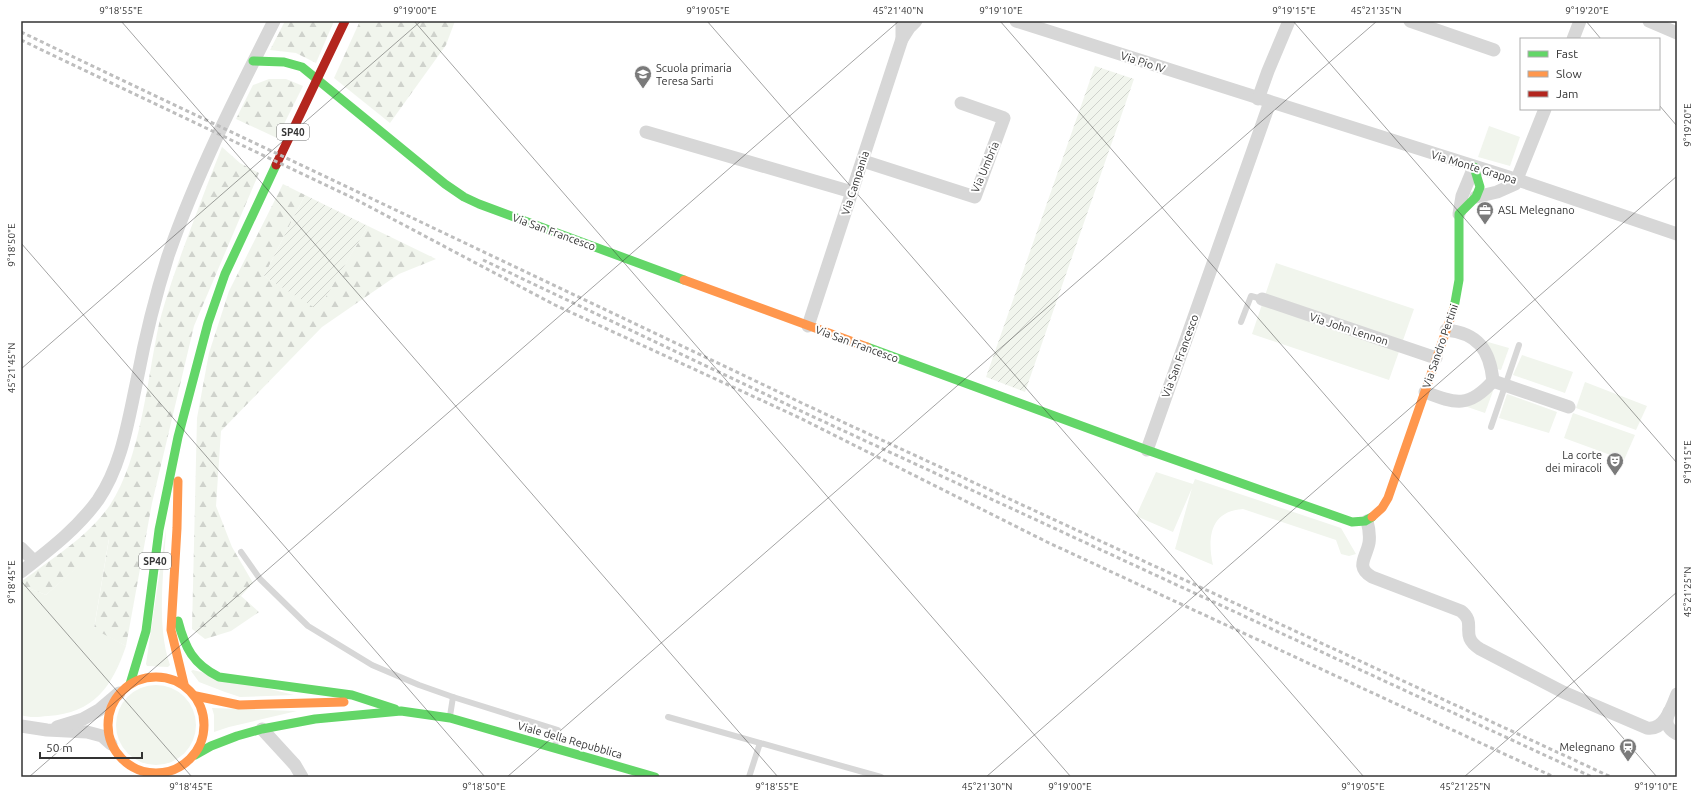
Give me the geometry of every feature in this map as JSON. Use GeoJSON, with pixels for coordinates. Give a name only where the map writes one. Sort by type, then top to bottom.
{"type":"FeatureCollection","features":[{"type":"Feature","properties":{"kind":"street"},"geometry":{"type":"LineString","coordinates":[[21,572],[64,537],[84,517],[98,499],[118,461],[148,326],[160,280],[173,243],[191,195],[274,21]]}},
{"type":"Feature","properties":{"kind":"street","name":"SP40"},"geometry":{"type":"LineString","coordinates":[[130,684],[146,630],[158,530],[178,437],[208,323],[225,274],[345,21]]}},
{"type":"Feature","properties":{"kind":"street","name":"Via Campania"},"geometry":{"type":"LineString","coordinates":[[902,21],[902,39]]}},
{"type":"Feature","properties":{"kind":"street","name":"Via Campania"},"geometry":{"type":"LineString","coordinates":[[808,326],[902,39],[909,28],[916,21]]}},
{"type":"Feature","properties":{"kind":"street","name":"Via Pio IV"},"geometry":{"type":"LineString","coordinates":[[1016,21],[1264,100]]}},
{"type":"Feature","properties":{"kind":"street","name":"Via San Francesco"},"geometry":{"type":"LineString","coordinates":[[254,61],[290,62],[302,67],[445,184],[471,201],[1147,450],[1264,100],[1268,71],[1289,21]]}},
{"type":"Feature","properties":{"kind":"street"},"geometry":{"type":"LineString","coordinates":[[1410,21],[1494,50]]}},
{"type":"Feature","properties":{"kind":"street"},"geometry":{"type":"LineString","coordinates":[[1573,38],[1580,21]]}},
{"type":"Feature","properties":{"kind":"street"},"geometry":{"type":"LineString","coordinates":[[1649,21],[1676,31]]}},
{"type":"Feature","properties":{"kind":"street","name":"Via Monte Grappa"},"geometry":{"type":"LineString","coordinates":[[1264,100],[1518,180],[1677,234]]}},
{"type":"Feature","properties":{"kind":"street","name":"Via Umbria"},"geometry":{"type":"LineString","coordinates":[[863,161],[975,197],[1004,118],[961,103]]}},
{"type":"Feature","properties":{"kind":"street"},"geometry":{"type":"LineString","coordinates":[[1476,197],[1511,187],[1518,180],[1544,110]]}},
{"type":"Feature","properties":{"kind":"street"},"geometry":{"type":"LineString","coordinates":[[646,132],[852,192]]}},
{"type":"Feature","properties":{"kind":"street"},"geometry":{"type":"LineString","coordinates":[[1459,214],[1476,197],[1480,187],[1474,167]]}},
{"type":"Feature","properties":{"kind":"street"},"geometry":{"type":"LineString","coordinates":[[1459,214],[1462,196],[1474,167]]}},
{"type":"Feature","properties":{"kind":"street","name":"Via Sandro Pertini"},"geometry":{"type":"LineString","coordinates":[[1367,521],[1379,512],[1388,498],[1458,291],[1459,214]]}},
{"type":"Feature","properties":{"kind":"street","name":"Via John Lennon"},"geometry":{"type":"LineString","coordinates":[[1262,300],[1436,358]]}},
{"type":"Feature","properties":{"kind":"street"},"geometry":{"type":"LineString","coordinates":[[1446,330],[1454,331],[1472,338],[1483,347],[1490,360],[1493,381]]}},
{"type":"Feature","properties":{"kind":"street"},"geometry":{"type":"LineString","coordinates":[[1493,381],[1570,407]]}},
{"type":"Feature","properties":{"kind":"street"},"geometry":{"type":"LineString","coordinates":[[1424,392],[1450,401],[1461,402],[1470,400],[1479,395],[1493,381]]}},
{"type":"Feature","properties":{"kind":"street","name":"SP40"},"geometry":{"type":"LineString","coordinates":[[178,437],[177,528],[171,630],[184,684]]}},
{"type":"Feature","properties":{"kind":"street"},"geometry":{"type":"LineString","coordinates":[[1147,450],[1342,519],[1358,522],[1367,521],[1369,542],[1363,560],[1364,570],[1372,577],[1461,612],[1468,617],[1470,625],[1468,636],[1476,646],[1558,689],[1650,728],[1656,726],[1664,720],[1675,702]]}},
{"type":"Feature","properties":{"kind":"street"},"geometry":{"type":"LineString","coordinates":[[21,548],[34,561]]}},
{"type":"Feature","properties":{"kind":"street"},"geometry":{"type":"LineString","coordinates":[[172,593],[184,643],[190,655],[208,673],[218,677],[352,695],[401,711]]}},
{"type":"Feature","properties":{"kind":"street"},"geometry":{"type":"LineString","coordinates":[[48,730],[83,719],[99,710],[130,684],[143,678],[157,676],[171,678],[184,684],[196,696],[203,710],[205,725],[202,741],[195,755]]}},
{"type":"Feature","properties":{"kind":"street"},"geometry":{"type":"LineString","coordinates":[[111,744],[108,731],[108,717],[112,704],[119,693]]}},
{"type":"Feature","properties":{"kind":"street"},"geometry":{"type":"LineString","coordinates":[[196,696],[239,705],[275,705],[367,700]]}},
{"type":"Feature","properties":{"kind":"street"},"geometry":{"type":"LineString","coordinates":[[1675,702],[1667,718],[1667,724],[1670,730],[1677,734]]}},
{"type":"Feature","properties":{"kind":"street"},"geometry":{"type":"LineString","coordinates":[[21,726],[48,730],[87,732],[102,736],[111,744],[118,755],[130,766],[146,772],[177,773],[195,755],[211,746],[237,736],[262,729],[315,719],[401,711]]}},
{"type":"Feature","properties":{"kind":"street","name":"Viale della Repubblica"},"geometry":{"type":"LineString","coordinates":[[401,711],[450,718],[655,777]]}},
{"type":"Feature","properties":{"kind":"street"},"geometry":{"type":"LineString","coordinates":[[262,729],[295,765],[302,777]]}},
{"type":"Feature","properties":{"kind":"street"},"geometry":{"type":"LineString","coordinates":[[118,755],[121,770]]}},
{"type":"Feature","properties":{"kind":"lane"},"geometry":{"type":"LineString","coordinates":[[1241,322],[1251,296],[1262,300]]}},
{"type":"Feature","properties":{"kind":"lane"},"geometry":{"type":"LineString","coordinates":[[1491,427],[1520,345]]}},
{"type":"Feature","properties":{"kind":"lane"},"geometry":{"type":"LineString","coordinates":[[242,552],[260,579],[308,626],[372,665],[419,685],[558,730],[554,747]]}},
{"type":"Feature","properties":{"kind":"lane"},"geometry":{"type":"LineString","coordinates":[[450,718],[453,697]]}},
{"type":"Feature","properties":{"kind":"lane"},"geometry":{"type":"LineString","coordinates":[[668,717],[881,777]]}},
{"type":"Feature","properties":{"kind":"lane"},"geometry":{"type":"LineString","coordinates":[[748,777],[760,743]]}},
{"type":"Feature","properties":{"kind":"green space"},"geometry":{"type":"Polygon","coordinates":[[[285,21],[334,21],[316,63],[296,53],[270,50],[285,21]]]}},
{"type":"Feature","properties":{"kind":"green space"},"geometry":{"type":"Polygon","coordinates":[[[360,21],[455,21],[446,45],[390,123],[334,78],[360,21]]]}},
{"type":"Feature","properties":{"kind":"green space"},"geometry":{"type":"Polygon","coordinates":[[[1095,66],[1134,79],[1025,392],[986,377],[1095,66]]]}},
{"type":"Feature","properties":{"kind":"green space"},"geometry":{"type":"Polygon","coordinates":[[[269,79],[286,79],[303,86],[277,138],[236,119],[253,85],[269,79]]]}},
{"type":"Feature","properties":{"kind":"green space"},"geometry":{"type":"Polygon","coordinates":[[[1489,126],[1520,137],[1510,166],[1478,157],[1489,126]]]}},
{"type":"Feature","properties":{"kind":"green space"},"geometry":{"type":"Polygon","coordinates":[[[222,147],[240,163],[259,173],[194,326],[152,503],[126,646],[94,629],[109,539],[46,595],[21,585],[21,582],[68,547],[91,527],[110,505],[121,486],[129,465],[142,418],[159,324],[164,306],[182,252],[222,147]]]}},
{"type":"Feature","properties":{"kind":"green space"},"geometry":{"type":"Polygon","coordinates":[[[283,184],[305,195],[264,276],[318,309],[368,226],[436,259],[399,274],[322,327],[221,431],[216,506],[232,547],[253,583],[241,596],[259,612],[231,631],[205,639],[192,629],[197,418],[209,353],[229,291],[283,184]]]}},
{"type":"Feature","properties":{"kind":"green space"},"geometry":{"type":"Polygon","coordinates":[[[305,195],[368,226],[318,310],[264,276],[305,195]]]}},
{"type":"Feature","properties":{"kind":"green space"},"geometry":{"type":"Polygon","coordinates":[[[1276,263],[1414,309],[1389,380],[1252,334],[1276,263]]]}},
{"type":"Feature","properties":{"kind":"green space"},"geometry":{"type":"Polygon","coordinates":[[[1467,336],[1509,348],[1501,370],[1492,368],[1467,336]]]}},
{"type":"Feature","properties":{"kind":"green space"},"geometry":{"type":"Polygon","coordinates":[[[1522,355],[1573,372],[1565,393],[1513,375],[1522,355]]]}},
{"type":"Feature","properties":{"kind":"green space"},"geometry":{"type":"Polygon","coordinates":[[[1585,382],[1647,406],[1636,430],[1576,408],[1585,382]]]}},
{"type":"Feature","properties":{"kind":"green space"},"geometry":{"type":"Polygon","coordinates":[[[1486,389],[1493,391],[1485,413],[1450,401],[1486,389]]]}},
{"type":"Feature","properties":{"kind":"green space"},"geometry":{"type":"Polygon","coordinates":[[[1507,394],[1557,412],[1549,433],[1499,418],[1507,394]]]}},
{"type":"Feature","properties":{"kind":"green space"},"geometry":{"type":"Polygon","coordinates":[[[1573,413],[1635,435],[1624,460],[1564,438],[1573,413]]]}},
{"type":"Feature","properties":{"kind":"green space"},"geometry":{"type":"Polygon","coordinates":[[[1156,472],[1193,484],[1195,479],[1341,528],[1356,554],[1349,556],[1341,554],[1336,540],[1243,509],[1232,511],[1217,520],[1211,536],[1211,555],[1213,565],[1175,549],[1192,488],[1173,532],[1136,516],[1156,472]]]}},
{"type":"Feature","properties":{"kind":"green space"},"geometry":{"type":"Polygon","coordinates":[[[166,529],[162,616],[163,633],[170,665],[168,667],[147,666],[146,664],[166,529]]]}},
{"type":"Feature","properties":{"kind":"green space"},"geometry":{"type":"Polygon","coordinates":[[[109,538],[94,628],[126,646],[121,661],[107,685],[99,695],[78,710],[64,714],[44,716],[31,717],[21,715],[21,585],[46,595],[109,538]]]}},
{"type":"Feature","properties":{"kind":"green space"},"geometry":{"type":"Polygon","coordinates":[[[193,670],[294,695],[240,697],[199,682],[191,671],[193,670]]]}},
{"type":"Feature","properties":{"kind":"green space"},"geometry":{"type":"Polygon","coordinates":[[[156,685],[164,686],[178,692],[184,697],[189,703],[195,717],[195,733],[189,747],[184,753],[178,758],[164,764],[156,765],[148,764],[134,758],[128,753],[123,747],[117,733],[116,725],[117,717],[123,703],[128,697],[134,692],[148,686],[156,685]]]}},
{"type":"Feature","properties":{"kind":"green space"},"geometry":{"type":"Polygon","coordinates":[[[212,708],[297,711],[214,732],[214,715],[212,708]]]}},
{"type":"Feature","properties":{"kind":"railway"},"geometry":{"type":"LineString","coordinates":[[21,32],[806,405],[1611,777]]}},
{"type":"Feature","properties":{"kind":"railway"},"geometry":{"type":"LineString","coordinates":[[21,40],[353,198],[555,305],[800,418],[1047,542],[1554,777]]}},
{"type":"Feature","properties":{"kind":"railway"},"geometry":{"type":"LineString","coordinates":[[483,260],[803,412],[1592,777]]}},
{"type":"Feature","properties":{"kind":"traffic: fast"},"geometry":{"type":"LineString","coordinates":[[253,61],[284,62],[302,67],[445,184],[464,197],[479,204],[684,280]]}},
{"type":"Feature","properties":{"kind":"traffic: fast"},"geometry":{"type":"LineString","coordinates":[[130,684],[146,631],[159,530],[178,437],[208,323],[225,274],[276,165]]}},
{"type":"Feature","properties":{"kind":"traffic: fast"},"geometry":{"type":"LineString","coordinates":[[1454,308],[1459,280],[1459,214],[1476,197],[1480,187],[1474,167]]}},
{"type":"Feature","properties":{"kind":"traffic: fast"},"geometry":{"type":"LineString","coordinates":[[867,347],[1147,450],[1352,522],[1365,521],[1372,517]]}},
{"type":"Feature","properties":{"kind":"traffic: fast"},"geometry":{"type":"LineString","coordinates":[[178,621],[187,647],[196,661],[219,677],[352,695],[395,709]]}},
{"type":"Feature","properties":{"kind":"traffic: fast"},"geometry":{"type":"LineString","coordinates":[[195,755],[211,746],[237,736],[262,729],[315,719],[401,711],[450,718],[655,777]]}},
{"type":"Feature","properties":{"kind":"traffic: slow"},"geometry":{"type":"LineString","coordinates":[[684,280],[867,347]]}},
{"type":"Feature","properties":{"kind":"traffic: slow"},"geometry":{"type":"LineString","coordinates":[[1372,517],[1382,508],[1388,498],[1454,308]]}},
{"type":"Feature","properties":{"kind":"traffic: slow"},"geometry":{"type":"LineString","coordinates":[[178,481],[177,528],[171,630],[184,684]]}},
{"type":"Feature","properties":{"kind":"traffic: slow"},"geometry":{"type":"LineString","coordinates":[[147,677],[165,677],[175,680],[183,685],[196,698],[201,706],[204,716],[204,725],[204,734],[201,744],[190,759],[183,765],[175,770],[165,773],[147,773],[137,770],[129,765],[116,752],[111,744],[108,734],[108,716],[111,706],[116,698],[129,685],[137,680],[147,677]]}},
{"type":"Feature","properties":{"kind":"traffic: slow"},"geometry":{"type":"LineString","coordinates":[[196,696],[239,705],[344,702]]}},
{"type":"Feature","properties":{"kind":"traffic: jam"},"geometry":{"type":"LineString","coordinates":[[276,165],[345,21]]}},
{"type":"Feature","properties":{"kind":"place","name":"Scuola primaria Teresa Sarti"},"geometry":{"type":"Point","coordinates":[643,89]}},
{"type":"Feature","properties":{"kind":"place","name":"ASL Melegnano"},"geometry":{"type":"Point","coordinates":[1485,225]}},
{"type":"Feature","properties":{"kind":"place","name":"La corte dei miracoli"},"geometry":{"type":"Point","coordinates":[1615,476]}},
{"type":"Feature","properties":{"kind":"place","name":"Melegnano"},"geometry":{"type":"Point","coordinates":[1628,762]}}]}
